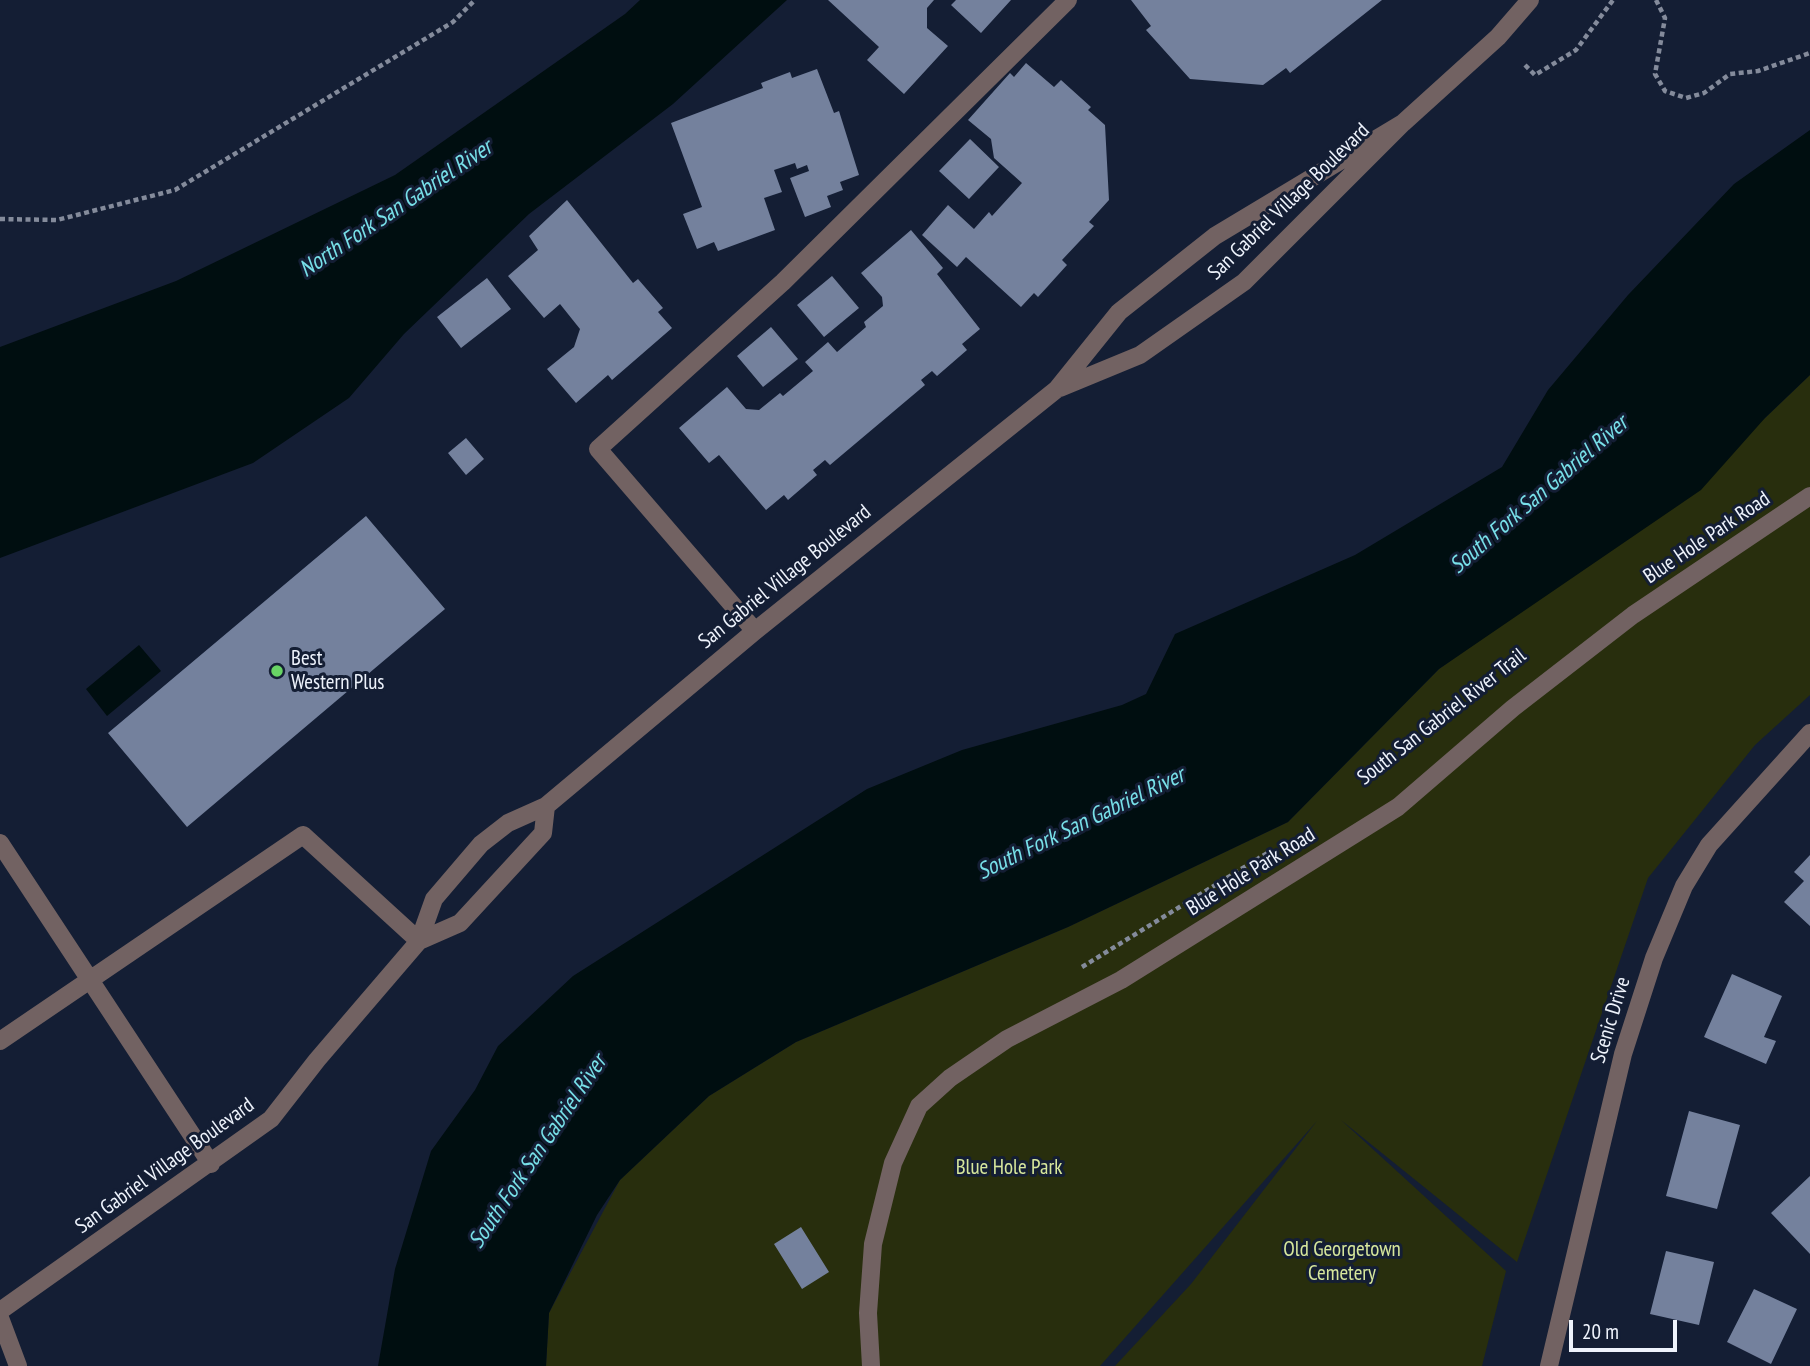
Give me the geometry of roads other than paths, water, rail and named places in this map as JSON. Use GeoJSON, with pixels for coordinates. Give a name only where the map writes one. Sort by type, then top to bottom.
{"type":"FeatureCollection","features":[{"type":"Feature","properties":{"kind":"street"},"geometry":{"type":"LineString","coordinates":[[755,631],[598,449],[783,282],[1068,0]]}},
{"type":"Feature","properties":{"kind":"street","name":"San Gabriel Village Boulevard"},"geometry":{"type":"LineString","coordinates":[[1057,389],[1140,355],[1244,282],[1403,123],[1497,37],[1530,0]]}},
{"type":"Feature","properties":{"kind":"street","name":"San Gabriel Village Boulevard"},"geometry":{"type":"LineString","coordinates":[[0,1311],[271,1119],[317,1060],[419,942],[434,899],[481,844],[508,823],[546,806],[755,631],[1057,389],[1119,312],[1215,236],[1403,123]]}},
{"type":"Feature","properties":{"kind":"street","name":"Blue Hole Park Road"},"geometry":{"type":"LineString","coordinates":[[871,1366],[868,1313],[873,1244],[893,1163],[919,1107],[950,1078],[1007,1039],[1121,980],[1398,807],[1513,708],[1633,615],[1810,496]]}},
{"type":"Feature","properties":{"kind":"street","name":"Scenic Drive"},"geometry":{"type":"LineString","coordinates":[[1549,1366],[1617,1080],[1654,958],[1684,886],[1709,845],[1810,733]]}},
{"type":"Feature","properties":{"kind":"street","name":"San Gabriel Village Boulevard"},"geometry":{"type":"LineString","coordinates":[[419,942],[460,923],[543,833],[546,806]]}},
{"type":"Feature","properties":{"kind":"street"},"geometry":{"type":"LineString","coordinates":[[0,1041],[303,835],[419,942]]}},
{"type":"Feature","properties":{"kind":"street"},"geometry":{"type":"LineString","coordinates":[[0,843],[211,1164]]}},
{"type":"Feature","properties":{"kind":"street"},"geometry":{"type":"LineString","coordinates":[[0,1318],[18,1366]]}},
{"type":"Feature","properties":{"kind":"water","name":"North Fork San Gabriel River"},"geometry":{"type":"Polygon","coordinates":[[[640,0],[787,0],[673,104],[529,214],[404,334],[349,398],[253,463],[0,558],[0,347],[176,281],[395,175],[625,14],[640,0]]]}},
{"type":"Feature","properties":{"kind":"water","name":"South Fork San Gabriel River"},"geometry":{"type":"Polygon","coordinates":[[[1810,130],[1810,375],[1765,418],[1701,490],[1439,669],[1288,822],[1068,927],[796,1042],[709,1096],[620,1180],[597,1215],[549,1313],[546,1366],[378,1366],[395,1269],[431,1151],[475,1090],[498,1046],[573,976],[867,789],[962,750],[1122,705],[1146,694],[1175,634],[1355,555],[1502,467],[1548,390],[1628,295],[1734,184],[1810,130]]]}},
{"type":"Feature","properties":{"kind":"water"},"geometry":{"type":"Polygon","coordinates":[[[139,645],[161,671],[107,716],[86,689],[139,645]]]}},
{"type":"Feature","properties":{"kind":"place","name":"Best Western Plus"},"geometry":{"type":"Point","coordinates":[277,671]}},
{"type":"Feature","properties":{"kind":"park label","name":"Blue Hole Park"},"geometry":{"type":"Point","coordinates":[1009,1168]}},
{"type":"Feature","properties":{"kind":"park label","name":"Old Georgetown Cemetery"},"geometry":{"type":"Point","coordinates":[1342,1262]}}]}
